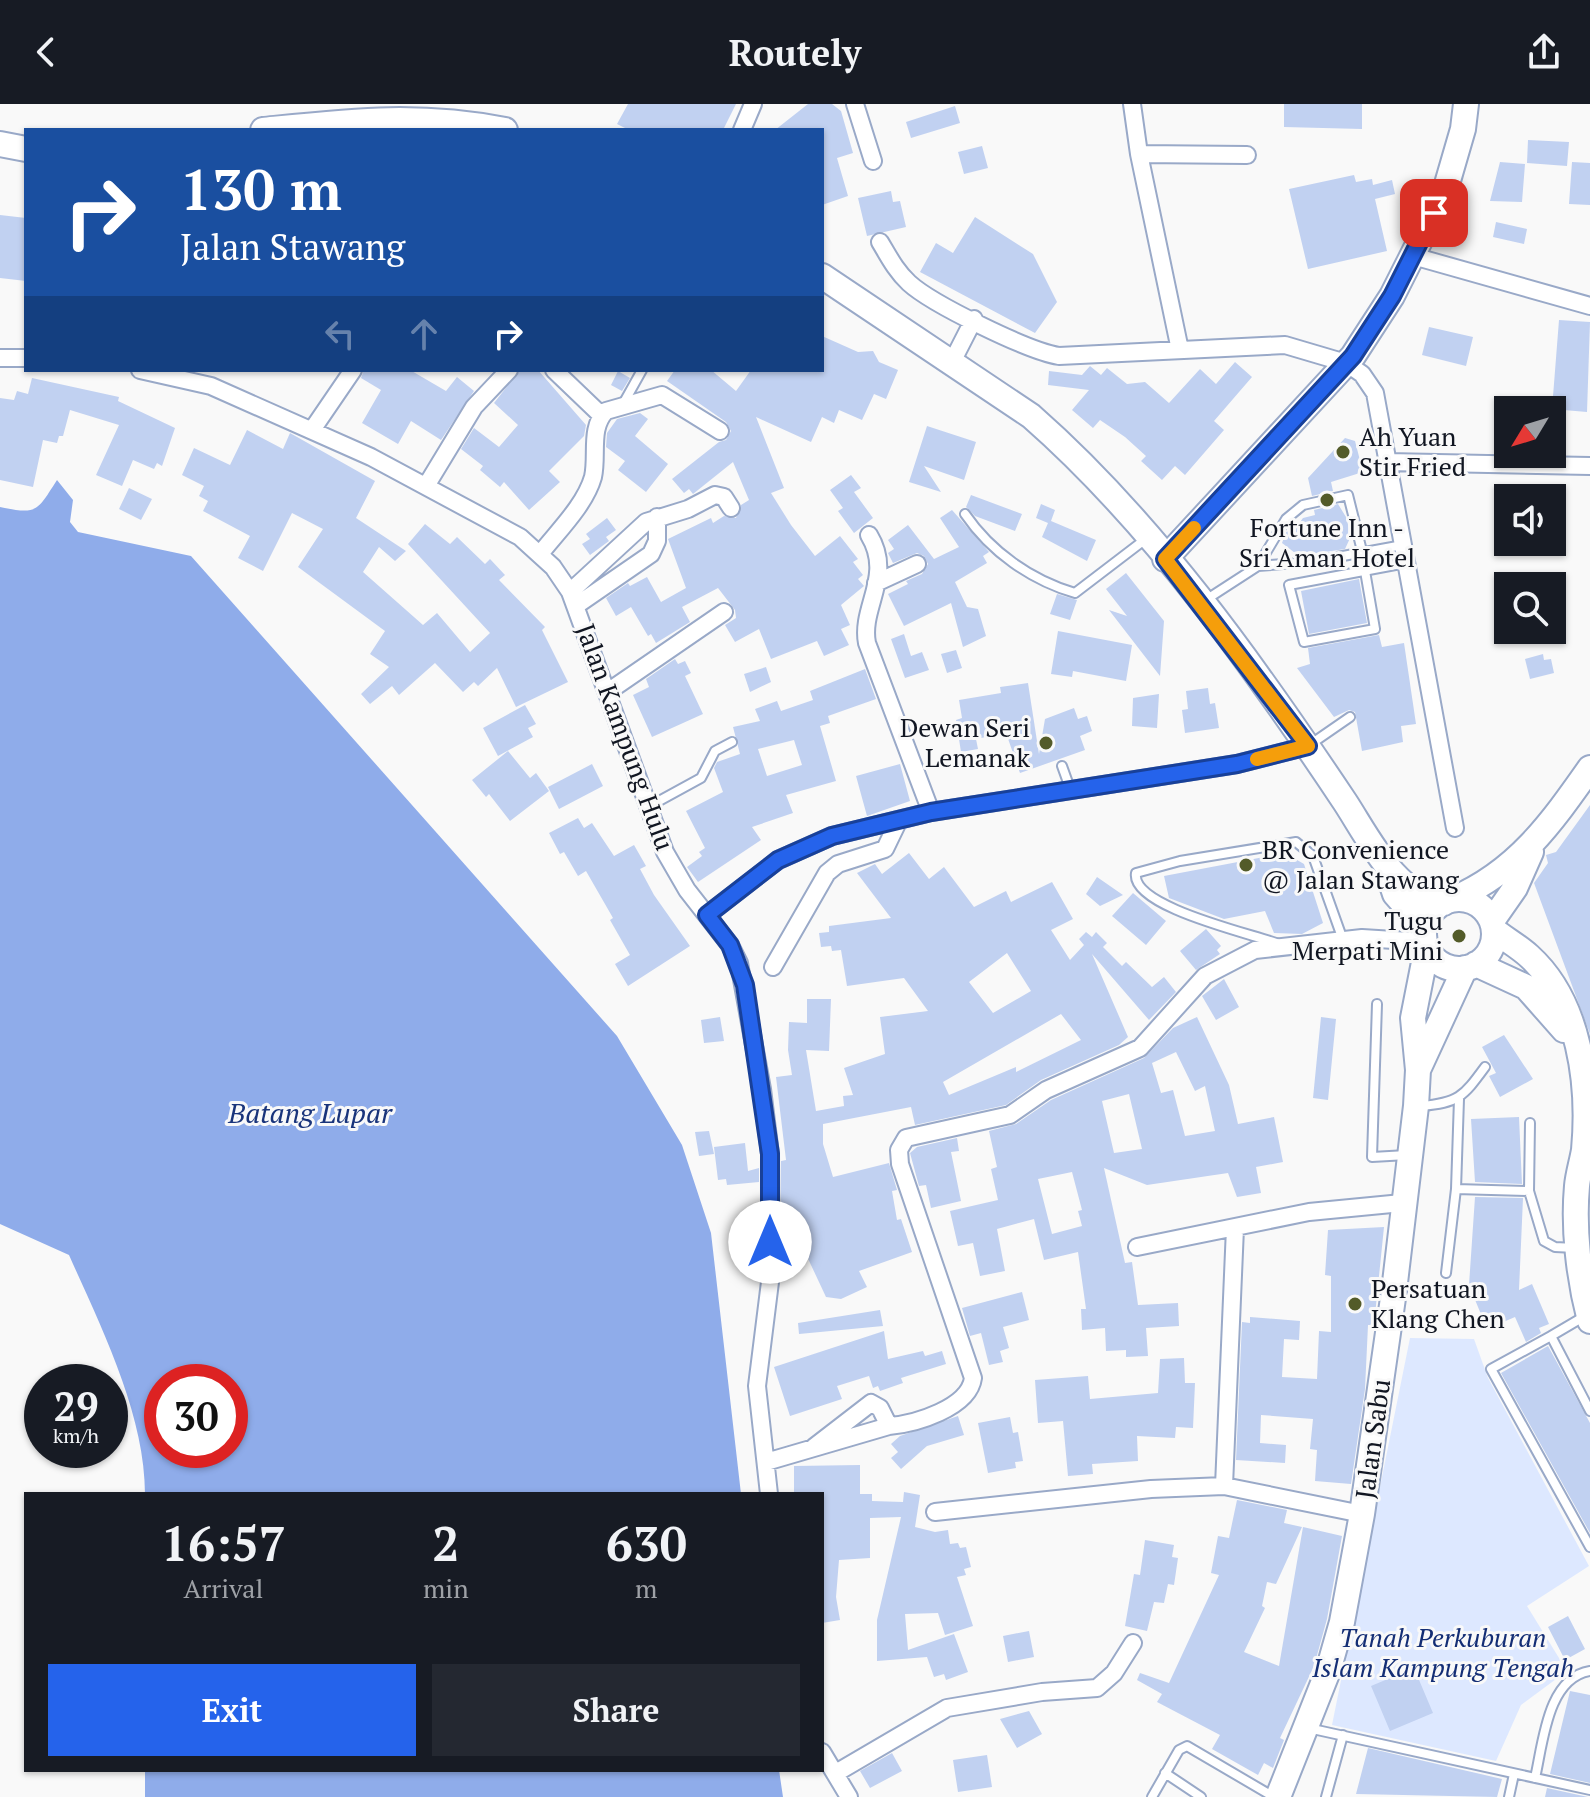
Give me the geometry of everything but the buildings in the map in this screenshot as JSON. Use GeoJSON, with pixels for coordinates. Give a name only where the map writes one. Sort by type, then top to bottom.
{"type":"FeatureCollection","features":[{"type":"Feature","properties":{"kind":"main road"},"geometry":{"type":"LineString","coordinates":[[1165,559],[1346,363],[1392,296],[1445,191],[1463,129],[1466,104]]}},
{"type":"Feature","properties":{"kind":"main road"},"geometry":{"type":"LineString","coordinates":[[282,128],[357,120],[429,118],[492,128]]}},
{"type":"Feature","properties":{"kind":"main road"},"geometry":{"type":"LineString","coordinates":[[0,144],[24,149]]}},
{"type":"Feature","properties":{"kind":"main road"},"geometry":{"type":"LineString","coordinates":[[824,277],[1031,416],[1058,440],[1148,538],[1308,746],[1382,859],[1395,894],[1443,964],[1471,966],[1526,987],[1539,997],[1580,1060]]}},
{"type":"Feature","properties":{"kind":"main road"},"geometry":{"type":"LineString","coordinates":[[1418,1070],[1430,1052],[1437,1023],[1471,966],[1490,950],[1493,926],[1515,888],[1535,843],[1590,768]]}},
{"type":"Feature","properties":{"kind":"main road"},"geometry":{"type":"LineString","coordinates":[[1418,1070],[1413,1018],[1426,939],[1435,909],[1482,887],[1535,843]]}},
{"type":"Feature","properties":{"kind":"main road"},"geometry":{"type":"LineString","coordinates":[[1382,859],[1423,897],[1471,901],[1493,926],[1530,956],[1557,991],[1576,1037],[1584,1090],[1584,1149],[1577,1186],[1579,1249],[1589,1317]]}},
{"type":"Feature","properties":{"kind":"main road","name":"Jalan Sabu"},"geometry":{"type":"LineString","coordinates":[[1276,1797],[1307,1728],[1342,1622],[1362,1514],[1394,1291],[1418,1070]]}},
{"type":"Feature","properties":{"kind":"street"},"geometry":{"type":"LineString","coordinates":[[855,104],[873,161]]}},
{"type":"Feature","properties":{"kind":"street"},"geometry":{"type":"LineString","coordinates":[[1132,104],[1139,154],[1180,350]]}},
{"type":"Feature","properties":{"kind":"street"},"geometry":{"type":"LineString","coordinates":[[743,128],[754,106]]}},
{"type":"Feature","properties":{"kind":"street"},"geometry":{"type":"LineString","coordinates":[[1139,154],[1247,155]]}},
{"type":"Feature","properties":{"kind":"street"},"geometry":{"type":"LineString","coordinates":[[880,242],[908,282],[922,294],[1036,351],[1059,356],[1285,345],[1346,363],[1362,374],[1375,393],[1455,828]]}},
{"type":"Feature","properties":{"kind":"street"},"geometry":{"type":"LineString","coordinates":[[1413,256],[1590,306]]}},
{"type":"Feature","properties":{"kind":"street"},"geometry":{"type":"LineString","coordinates":[[952,362],[974,319]]}},
{"type":"Feature","properties":{"kind":"street"},"geometry":{"type":"LineString","coordinates":[[0,358],[24,358]]}},
{"type":"Feature","properties":{"kind":"street","name":"Jalan Kampung Hulu"},"geometry":{"type":"LineString","coordinates":[[149,372],[211,386],[312,430],[426,486],[520,537],[540,554],[574,598],[647,807],[676,873],[730,945],[745,985],[768,1127],[771,1274],[757,1386],[769,1492]]}},
{"type":"Feature","properties":{"kind":"street"},"geometry":{"type":"LineString","coordinates":[[312,430],[352,372]]}},
{"type":"Feature","properties":{"kind":"street"},"geometry":{"type":"LineString","coordinates":[[426,486],[474,407],[507,372]]}},
{"type":"Feature","properties":{"kind":"street"},"geometry":{"type":"LineString","coordinates":[[556,372],[601,415]]}},
{"type":"Feature","properties":{"kind":"street"},"geometry":{"type":"LineString","coordinates":[[540,554],[584,496],[592,477],[596,430],[601,415],[622,405],[662,395],[720,431]]}},
{"type":"Feature","properties":{"kind":"street"},"geometry":{"type":"LineString","coordinates":[[1387,462],[1590,466]]}},
{"type":"Feature","properties":{"kind":"street"},"geometry":{"type":"LineString","coordinates":[[574,598],[646,522],[688,509],[715,495],[724,497],[731,508]]}},
{"type":"Feature","properties":{"kind":"street"},"geometry":{"type":"LineString","coordinates":[[574,598],[651,554],[657,541],[657,517]]}},
{"type":"Feature","properties":{"kind":"street"},"geometry":{"type":"LineString","coordinates":[[869,535],[878,555],[875,602],[866,623],[867,643],[931,812]]}},
{"type":"Feature","properties":{"kind":"street"},"geometry":{"type":"LineString","coordinates":[[876,583],[917,564]]}},
{"type":"Feature","properties":{"kind":"street"},"geometry":{"type":"LineString","coordinates":[[609,691],[724,612]]}},
{"type":"Feature","properties":{"kind":"street"},"geometry":{"type":"LineString","coordinates":[[707,915],[796,849],[832,836],[931,812],[1237,764],[1308,746]]}},
{"type":"Feature","properties":{"kind":"street"},"geometry":{"type":"LineString","coordinates":[[773,967],[827,873],[838,864],[885,849],[899,820]]}},
{"type":"Feature","properties":{"kind":"street"},"geometry":{"type":"LineString","coordinates":[[766,1462],[922,1418],[963,1398],[973,1378],[900,1164],[902,1143],[912,1134],[1010,1115],[1046,1090],[1140,1048],[1205,976],[1255,950],[1343,940],[1426,939]]}},
{"type":"Feature","properties":{"kind":"street"},"geometry":{"type":"LineString","coordinates":[[1137,1247],[1309,1212],[1402,1203]]}},
{"type":"Feature","properties":{"kind":"street"},"geometry":{"type":"LineString","coordinates":[[1224,1486],[1235,1228]]}},
{"type":"Feature","properties":{"kind":"street"},"geometry":{"type":"LineString","coordinates":[[814,1447],[871,1403],[880,1408],[889,1426]]}},
{"type":"Feature","properties":{"kind":"street"},"geometry":{"type":"LineString","coordinates":[[935,1512],[1151,1489],[1224,1486],[1362,1514]]}},
{"type":"Feature","properties":{"kind":"street"},"geometry":{"type":"LineString","coordinates":[[836,1773],[947,1708],[1097,1688],[1114,1673],[1133,1643]]}},
{"type":"Feature","properties":{"kind":"street"},"geometry":{"type":"LineString","coordinates":[[824,1755],[849,1797]]}},
{"type":"Feature","properties":{"kind":"lane"},"geometry":{"type":"LineString","coordinates":[[622,405],[641,372]]}},
{"type":"Feature","properties":{"kind":"lane"},"geometry":{"type":"LineString","coordinates":[[1200,603],[1258,566],[1286,519],[1303,505],[1348,495],[1362,551]]}},
{"type":"Feature","properties":{"kind":"lane"},"geometry":{"type":"LineString","coordinates":[[965,514],[977,531],[1022,571],[1075,593],[1148,538]]}},
{"type":"Feature","properties":{"kind":"lane"},"geometry":{"type":"LineString","coordinates":[[1258,566],[1310,562],[1403,545]]}},
{"type":"Feature","properties":{"kind":"lane"},"geometry":{"type":"LineString","coordinates":[[1365,571],[1375,629],[1304,642],[1289,585],[1406,563]]}},
{"type":"Feature","properties":{"kind":"lane"},"geometry":{"type":"LineString","coordinates":[[1308,746],[1350,717]]}},
{"type":"Feature","properties":{"kind":"lane"},"geometry":{"type":"LineString","coordinates":[[647,807],[701,778],[715,751],[732,742]]}},
{"type":"Feature","properties":{"kind":"lane"},"geometry":{"type":"LineString","coordinates":[[1062,766],[1071,792]]}},
{"type":"Feature","properties":{"kind":"lane"},"geometry":{"type":"LineString","coordinates":[[1282,945],[1168,908],[1138,884],[1136,873],[1180,861],[1296,842],[1313,856],[1343,940]]}},
{"type":"Feature","properties":{"kind":"lane"},"geometry":{"type":"LineString","coordinates":[[1377,1004],[1372,1157],[1408,1155]]}},
{"type":"Feature","properties":{"kind":"lane"},"geometry":{"type":"LineString","coordinates":[[1416,1106],[1449,1104],[1459,1099],[1485,1067]]}},
{"type":"Feature","properties":{"kind":"lane"},"geometry":{"type":"LineString","coordinates":[[1446,1273],[1456,1189],[1459,1099]]}},
{"type":"Feature","properties":{"kind":"lane"},"geometry":{"type":"LineString","coordinates":[[1530,1123],[1529,1191],[1544,1241],[1555,1247],[1579,1249]]}},
{"type":"Feature","properties":{"kind":"lane"},"geometry":{"type":"LineString","coordinates":[[1456,1189],[1529,1191]]}},
{"type":"Feature","properties":{"kind":"lane"},"geometry":{"type":"LineString","coordinates":[[1589,1317],[1491,1369],[1587,1534],[1590,1547]]}},
{"type":"Feature","properties":{"kind":"lane"},"geometry":{"type":"LineString","coordinates":[[1551,1336],[1590,1411]]}},
{"type":"Feature","properties":{"kind":"lane"},"geometry":{"type":"LineString","coordinates":[[1535,1778],[1556,1699],[1571,1678],[1590,1671]]}},
{"type":"Feature","properties":{"kind":"lane"},"geometry":{"type":"LineString","coordinates":[[1307,1728],[1590,1790]]}},
{"type":"Feature","properties":{"kind":"lane"},"geometry":{"type":"LineString","coordinates":[[1326,1797],[1343,1735]]}},
{"type":"Feature","properties":{"kind":"lane"},"geometry":{"type":"LineString","coordinates":[[1152,1797],[1179,1750],[1187,1746],[1276,1797]]}},
{"type":"Feature","properties":{"kind":"lane"},"geometry":{"type":"LineString","coordinates":[[1165,1773],[1201,1797]]}},
{"type":"Feature","properties":{"kind":"lane"},"geometry":{"type":"LineString","coordinates":[[1509,1797],[1514,1774]]}},
{"type":"Feature","properties":{"kind":"green space","name":"Tanah Perkuburan Islam Kampung Tengah"},"geometry":{"type":"Polygon","coordinates":[[[1410,1338],[1474,1339],[1488,1378],[1589,1566],[1527,1606],[1567,1671],[1521,1705],[1496,1761],[1332,1725],[1410,1338]]]}},
{"type":"Feature","properties":{"kind":"water","name":"Batang Lupar"},"geometry":{"type":"Polygon","coordinates":[[[57,480],[73,500],[70,522],[78,532],[191,556],[617,1036],[682,1145],[711,1233],[741,1492],[145,1492],[138,1433],[128,1399],[128,1364],[116,1364],[69,1255],[0,1224],[0,507],[22,511],[35,508],[57,480]]]}},
{"type":"Feature","properties":{"kind":"water"},"geometry":{"type":"Polygon","coordinates":[[[145,1772],[779,1772],[783,1797],[145,1797],[145,1772]]]}},
{"type":"Feature","properties":{"kind":"slow traffic"},"geometry":{"type":"LineString","coordinates":[[1194,528],[1165,559],[1308,746],[1257,759]]}},
{"type":"Feature","properties":{"kind":"place","name":"Ah Yuan Stir Fried"},"geometry":{"type":"Point","coordinates":[1343,452]}},
{"type":"Feature","properties":{"kind":"place","name":"Fortune Inn - Sri Aman Hotel"},"geometry":{"type":"Point","coordinates":[1327,500]}},
{"type":"Feature","properties":{"kind":"place","name":"Dewan Seri Lemanak"},"geometry":{"type":"Point","coordinates":[1046,743]}},
{"type":"Feature","properties":{"kind":"place","name":"BR Convenience @ Jalan Stawang"},"geometry":{"type":"Point","coordinates":[1246,865]}},
{"type":"Feature","properties":{"kind":"place","name":"Tugu Merpati Mini"},"geometry":{"type":"Point","coordinates":[1459,936]}},
{"type":"Feature","properties":{"kind":"place","name":"Persatuan Klang Chen"},"geometry":{"type":"Point","coordinates":[1355,1304]}},
{"type":"Feature","properties":{"kind":"route"},"geometry":{"type":"LineString","coordinates":[[770,1242],[768,1127],[745,985],[730,945],[707,915],[778,860],[796,849],[832,836],[931,812],[1237,764],[1308,746],[1165,559],[1353,356],[1392,296],[1434,213]]}}]}
